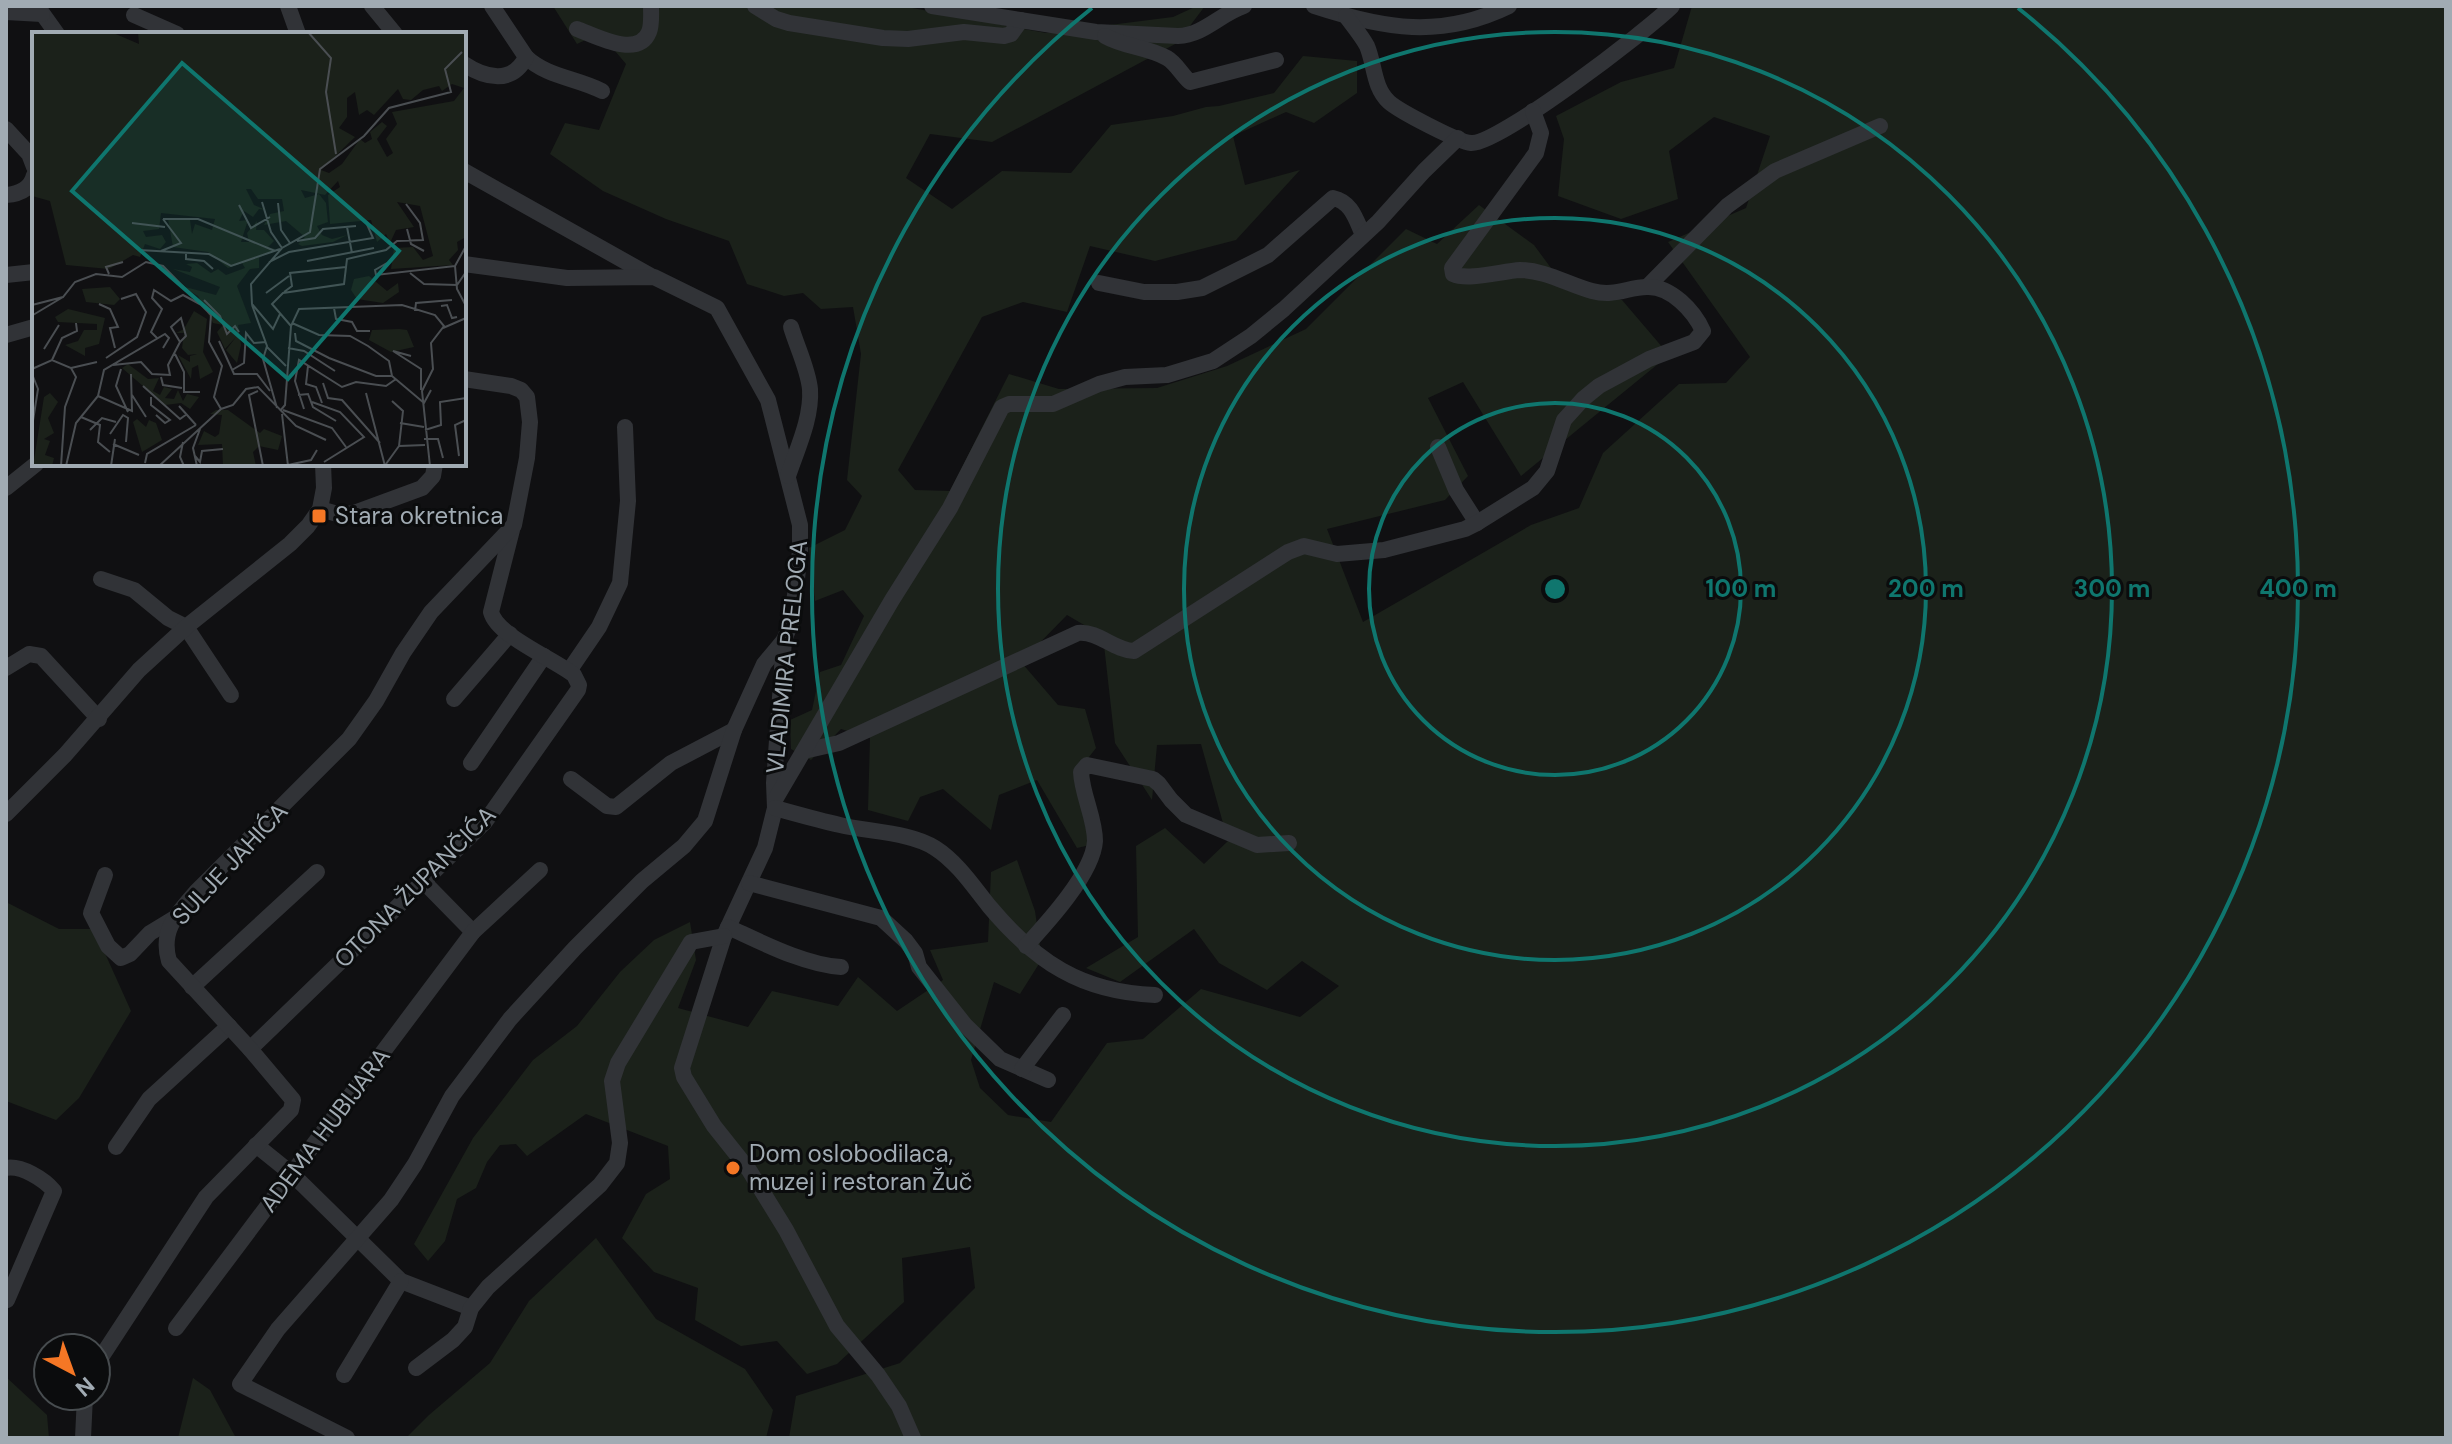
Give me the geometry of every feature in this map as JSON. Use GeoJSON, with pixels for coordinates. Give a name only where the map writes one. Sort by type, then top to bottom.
{"type":"FeatureCollection","features":[{"type":"Feature","properties":{"kind":"street"},"geometry":{"type":"LineString","coordinates":[[288,6],[297,32]]}},
{"type":"Feature","properties":{"kind":"street"},"geometry":{"type":"LineString","coordinates":[[372,6],[393,32]]}},
{"type":"Feature","properties":{"kind":"street"},"geometry":{"type":"LineString","coordinates":[[492,6],[526,57],[544,72],[602,91]]}},
{"type":"Feature","properties":{"kind":"street"},"geometry":{"type":"LineString","coordinates":[[577,29],[627,46],[642,42],[650,32],[651,6]]}},
{"type":"Feature","properties":{"kind":"street"},"geometry":{"type":"LineString","coordinates":[[755,6],[789,23],[883,38],[908,39],[964,32],[1004,36],[1011,34],[1021,20]]}},
{"type":"Feature","properties":{"kind":"street"},"geometry":{"type":"LineString","coordinates":[[932,6],[1096,32],[1189,35],[1244,6]]}},
{"type":"Feature","properties":{"kind":"street"},"geometry":{"type":"LineString","coordinates":[[1314,6],[1397,26],[1438,28],[1493,14],[1509,6]]}},
{"type":"Feature","properties":{"kind":"street"},"geometry":{"type":"LineString","coordinates":[[1346,16],[1367,48],[1378,89],[1388,102],[1415,119],[1471,143],[1484,141],[1533,111],[1639,35],[1672,6]]}},
{"type":"Feature","properties":{"kind":"street"},"geometry":{"type":"LineString","coordinates":[[6,12],[39,10],[56,32]]}},
{"type":"Feature","properties":{"kind":"street"},"geometry":{"type":"LineString","coordinates":[[134,15],[172,32]]}},
{"type":"Feature","properties":{"kind":"street"},"geometry":{"type":"LineString","coordinates":[[1096,32],[1117,43],[1170,59],[1190,82],[1276,60]]}},
{"type":"Feature","properties":{"kind":"street"},"geometry":{"type":"LineString","coordinates":[[466,65],[484,76],[500,76],[513,72],[526,57]]}},
{"type":"Feature","properties":{"kind":"street"},"geometry":{"type":"LineString","coordinates":[[1533,111],[1541,133],[1536,153],[1452,268],[1453,274],[1460,277],[1526,270],[1596,292],[1622,293],[1648,286],[1727,206],[1775,171],[1880,126]]}},
{"type":"Feature","properties":{"kind":"street"},"geometry":{"type":"LineString","coordinates":[[6,129],[29,154],[32,162]]}},
{"type":"Feature","properties":{"kind":"street"},"geometry":{"type":"LineString","coordinates":[[1155,995],[1124,993],[1073,977],[1026,946],[957,867],[933,847],[907,838],[841,826],[775,804],[892,600],[950,508],[1002,407],[1009,404],[1053,404],[1099,384],[1125,377],[1167,375],[1213,361],[1251,336],[1363,235],[1458,138]]}},
{"type":"Feature","properties":{"kind":"street"},"geometry":{"type":"LineString","coordinates":[[466,172],[654,277]]}},
{"type":"Feature","properties":{"kind":"street"},"geometry":{"type":"LineString","coordinates":[[6,195],[23,191],[32,183]]}},
{"type":"Feature","properties":{"kind":"street"},"geometry":{"type":"LineString","coordinates":[[1099,283],[1144,292],[1202,288],[1268,255],[1333,198],[1345,202],[1363,235]]}},
{"type":"Feature","properties":{"kind":"street","name":"VLADIMIRA PRELOGA"},"geometry":{"type":"LineString","coordinates":[[466,264],[567,278],[654,277],[717,308],[768,400],[800,525],[791,623],[784,640],[775,804],[765,848],[726,931],[682,1068],[684,1077],[714,1126],[749,1170],[786,1230],[837,1326],[878,1375],[899,1406],[913,1438]]}},
{"type":"Feature","properties":{"kind":"street"},"geometry":{"type":"LineString","coordinates":[[6,275],[32,272]]}},
{"type":"Feature","properties":{"kind":"street"},"geometry":{"type":"LineString","coordinates":[[804,751],[839,743],[865,732],[1078,633],[1090,632],[1122,651],[1134,651],[1288,552],[1304,546],[1337,554],[1384,550],[1465,529],[1477,523],[1533,488],[1547,471],[1564,420],[1583,399],[1599,386],[1649,359],[1694,342],[1703,331],[1679,300],[1670,293],[1648,286]]}},
{"type":"Feature","properties":{"kind":"street"},"geometry":{"type":"LineString","coordinates":[[788,476],[804,429],[810,388],[791,327]]}},
{"type":"Feature","properties":{"kind":"street"},"geometry":{"type":"LineString","coordinates":[[6,335],[32,328]]}},
{"type":"Feature","properties":{"kind":"street"},"geometry":{"type":"LineString","coordinates":[[466,379],[521,390],[527,397],[530,422],[527,458],[514,525],[491,612],[493,620],[569,671],[599,627],[620,583],[628,501],[625,427]]}},
{"type":"Feature","properties":{"kind":"street"},"geometry":{"type":"LineString","coordinates":[[1438,447],[1456,490],[1477,523]]}},
{"type":"Feature","properties":{"kind":"street"},"geometry":{"type":"LineString","coordinates":[[6,488],[34,466]]}},
{"type":"Feature","properties":{"kind":"street"},"geometry":{"type":"LineString","coordinates":[[6,814],[99,719],[139,670],[308,526],[320,509],[324,488],[323,466]]}},
{"type":"Feature","properties":{"kind":"street"},"geometry":{"type":"LineString","coordinates":[[320,509],[341,515],[354,513],[422,488],[433,476],[435,466]]}},
{"type":"Feature","properties":{"kind":"street","name":"SULJE JAHIĆA"},"geometry":{"type":"LineString","coordinates":[[112,1341],[206,1197],[291,1110],[293,1100],[169,961],[165,947],[168,930],[196,892],[349,739],[431,612],[514,525]]}},
{"type":"Feature","properties":{"kind":"street"},"geometry":{"type":"LineString","coordinates":[[101,579],[134,590],[168,618],[186,627],[231,695]]}},
{"type":"Feature","properties":{"kind":"street"},"geometry":{"type":"LineString","coordinates":[[454,699],[510,634]]}},
{"type":"Feature","properties":{"kind":"street"},"geometry":{"type":"LineString","coordinates":[[347,1438],[240,1384],[278,1329],[391,1200],[415,1164],[452,1096],[510,1019],[575,948],[642,881],[684,846],[705,821],[734,730],[764,664],[784,640]]}},
{"type":"Feature","properties":{"kind":"street"},"geometry":{"type":"LineString","coordinates":[[6,668],[29,654],[41,656],[99,719]]}},
{"type":"Feature","properties":{"kind":"street"},"geometry":{"type":"LineString","coordinates":[[471,763],[544,656]]}},
{"type":"Feature","properties":{"kind":"street","name":"OTONA ŽUPANČIĆA"},"geometry":{"type":"LineString","coordinates":[[250,1049],[495,811],[511,782],[578,690],[577,679],[569,671]]}},
{"type":"Feature","properties":{"kind":"street"},"geometry":{"type":"LineString","coordinates":[[571,779],[607,806],[616,807],[671,763],[734,730]]}},
{"type":"Feature","properties":{"kind":"street"},"geometry":{"type":"LineString","coordinates":[[1026,946],[1071,892],[1093,850],[1093,827],[1081,781],[1081,772],[1087,765],[1153,779],[1180,811],[1257,845],[1289,843]]}},
{"type":"Feature","properties":{"kind":"street","name":"ADEMA HUBIJARA"},"geometry":{"type":"LineString","coordinates":[[176,1328],[473,932],[540,870]]}},
{"type":"Feature","properties":{"kind":"street"},"geometry":{"type":"LineString","coordinates":[[192,987],[317,872]]}},
{"type":"Feature","properties":{"kind":"street"},"geometry":{"type":"LineString","coordinates":[[105,875],[91,913],[108,946],[121,958],[130,954],[150,933],[175,919]]}},
{"type":"Feature","properties":{"kind":"street"},"geometry":{"type":"LineString","coordinates":[[423,881],[473,932]]}},
{"type":"Feature","properties":{"kind":"street"},"geometry":{"type":"LineString","coordinates":[[749,883],[881,918],[906,941],[924,975],[965,1025],[1000,1059],[1048,1080]]}},
{"type":"Feature","properties":{"kind":"street"},"geometry":{"type":"LineString","coordinates":[[416,1368],[453,1340],[465,1327],[471,1308],[488,1287],[600,1185],[617,1163],[620,1143],[612,1081],[618,1063],[691,942],[726,931],[829,966],[841,967]]}},
{"type":"Feature","properties":{"kind":"street"},"geometry":{"type":"LineString","coordinates":[[1022,1069],[1063,1015]]}},
{"type":"Feature","properties":{"kind":"street"},"geometry":{"type":"LineString","coordinates":[[116,1147],[149,1099],[229,1026]]}},
{"type":"Feature","properties":{"kind":"street"},"geometry":{"type":"LineString","coordinates":[[256,1145],[292,1174],[401,1281],[471,1308]]}},
{"type":"Feature","properties":{"kind":"street"},"geometry":{"type":"LineString","coordinates":[[6,1168],[15,1166],[48,1184],[54,1191],[7,1300]]}},
{"type":"Feature","properties":{"kind":"street"},"geometry":{"type":"LineString","coordinates":[[344,1375],[401,1281]]}},
{"type":"Feature","properties":{"kind":"street"},"geometry":{"type":"LineString","coordinates":[[83,1438],[84,1412]]}},
{"type":"Feature","properties":{"kind":"shaded area"},"geometry":{"type":"Polygon","coordinates":[[[553,6],[902,6],[1046,33],[1173,17],[1197,6],[1205,6],[1177,43],[992,142],[930,134],[906,178],[952,209],[1002,171],[1071,173],[1111,125],[1173,116],[1274,93],[1303,56],[1357,61],[1357,93],[1314,123],[1286,112],[1233,136],[1245,185],[1300,170],[1236,240],[1155,261],[1090,246],[1067,312],[1023,302],[982,317],[898,470],[915,490],[950,491],[1009,374],[1059,389],[1157,388],[1227,366],[1306,329],[1406,229],[1437,244],[1479,205],[1534,245],[1565,287],[1622,300],[1669,355],[1521,476],[1463,382],[1428,398],[1468,476],[1445,500],[1327,529],[1363,622],[1531,525],[1579,508],[1603,453],[1679,384],[1726,383],[1750,357],[1668,242],[1746,208],[1770,136],[1714,117],[1669,151],[1678,199],[1621,219],[1558,196],[1564,139],[1556,116],[1621,82],[1674,68],[1692,6],[2446,6],[2446,1438],[789,1438],[796,1396],[900,1363],[975,1288],[970,1247],[902,1258],[904,1302],[837,1364],[807,1374],[777,1341],[741,1346],[695,1320],[698,1288],[654,1272],[622,1238],[646,1194],[670,1179],[668,1146],[586,1114],[527,1156],[516,1144],[500,1145],[487,1162],[476,1188],[457,1199],[445,1241],[428,1261],[414,1244],[473,1138],[533,1060],[577,1026],[620,972],[654,940],[690,922],[696,960],[678,1008],[748,1027],[772,991],[838,1006],[858,977],[897,1011],[943,980],[930,950],[988,942],[991,872],[1017,860],[1035,911],[1042,959],[1020,994],[994,982],[971,1060],[980,1088],[1008,1115],[1051,1122],[1107,1043],[1143,1039],[1201,989],[1300,1017],[1339,986],[1302,961],[1267,990],[1219,963],[1194,929],[1120,982],[1086,968],[1138,937],[1136,846],[1165,828],[1204,864],[1228,841],[1201,744],[1157,745],[1152,800],[1115,743],[1103,636],[1067,615],[1021,662],[1058,705],[1085,709],[1096,748],[1075,775],[1090,845],[1077,848],[1037,780],[999,795],[991,830],[943,789],[920,797],[908,821],[868,810],[870,738],[841,729],[811,760],[791,749],[790,720],[812,710],[820,672],[841,665],[864,616],[843,590],[815,601],[809,548],[845,530],[862,496],[847,480],[861,354],[853,307],[821,309],[803,293],[784,296],[747,284],[729,241],[666,219],[603,191],[550,154],[565,123],[599,130],[626,64],[600,33],[577,44],[553,6]]]}},
{"type":"Feature","properties":{"kind":"shaded area"},"geometry":{"type":"Polygon","coordinates":[[[6,902],[59,929],[94,929],[131,1011],[79,1098],[56,1120],[6,1101],[6,902]]]}},
{"type":"Feature","properties":{"kind":"shaded area"},"geometry":{"type":"Polygon","coordinates":[[[596,1238],[656,1319],[745,1369],[773,1410],[766,1438],[406,1438],[490,1363],[529,1301],[596,1238]]]}},
{"type":"Feature","properties":{"kind":"shaded area"},"geometry":{"type":"Polygon","coordinates":[[[6,1377],[32,1401],[32,1412],[47,1415],[49,1438],[6,1438],[6,1377]]]}},
{"type":"Feature","properties":{"kind":"shaded area"},"geometry":{"type":"Polygon","coordinates":[[[193,1378],[210,1390],[236,1438],[178,1438],[193,1378]]]}},
{"type":"Feature","properties":{"kind":"place","name":"Stara okretnica"},"geometry":{"type":"Point","coordinates":[319,516]}},
{"type":"Feature","properties":{"kind":"place","name":"Dom oslobodilaca, muzej i restoran Žuč"},"geometry":{"type":"Point","coordinates":[733,1168]}}]}
